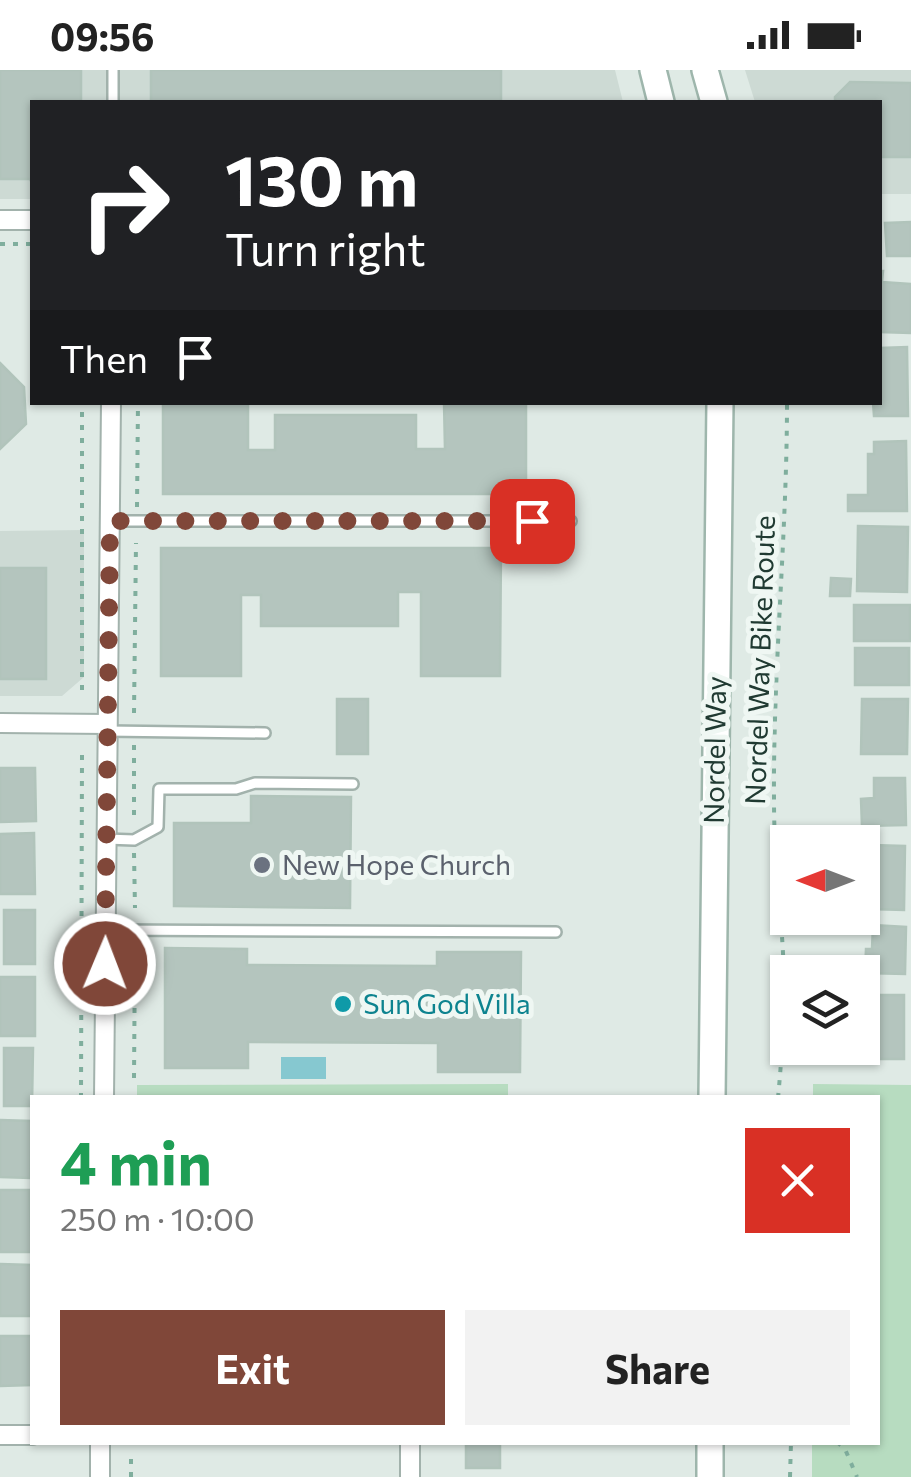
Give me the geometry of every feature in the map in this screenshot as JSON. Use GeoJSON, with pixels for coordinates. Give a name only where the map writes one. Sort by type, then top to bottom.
{"type":"FeatureCollection","features":[{"type":"Feature","properties":{"kind":"main road"},"geometry":{"type":"LineString","coordinates":[[653,70],[660,100]]}},
{"type":"Feature","properties":{"kind":"main road"},"geometry":{"type":"LineString","coordinates":[[706,70],[714,100]]}},
{"type":"Feature","properties":{"kind":"main road","name":"Nordel Way"},"geometry":{"type":"LineString","coordinates":[[712,1095],[720,405]]}},
{"type":"Feature","properties":{"kind":"main road"},"geometry":{"type":"LineString","coordinates":[[710,1445],[710,1477]]}},
{"type":"Feature","properties":{"kind":"street"},"geometry":{"type":"LineString","coordinates":[[0,220],[30,220]]}},
{"type":"Feature","properties":{"kind":"street"},"geometry":{"type":"LineString","coordinates":[[104,1095],[110,405]]}},
{"type":"Feature","properties":{"kind":"street"},"geometry":{"type":"LineString","coordinates":[[0,724],[107,728]]}},
{"type":"Feature","properties":{"kind":"street"},"geometry":{"type":"LineString","coordinates":[[0,1435],[30,1435]]}},
{"type":"Feature","properties":{"kind":"street"},"geometry":{"type":"LineString","coordinates":[[100,1445],[100,1477]]}},
{"type":"Feature","properties":{"kind":"street"},"geometry":{"type":"LineString","coordinates":[[410,1445],[410,1477]]}},
{"type":"Feature","properties":{"kind":"lane"},"geometry":{"type":"LineString","coordinates":[[113,70],[113,100]]}},
{"type":"Feature","properties":{"kind":"lane"},"geometry":{"type":"LineString","coordinates":[[110,521],[571,522]]}},
{"type":"Feature","properties":{"kind":"lane"},"geometry":{"type":"LineString","coordinates":[[107,728],[265,733]]}},
{"type":"Feature","properties":{"kind":"lane"},"geometry":{"type":"LineString","coordinates":[[106,839],[134,840],[158,827],[159,789],[236,789],[256,783],[353,784]]}},
{"type":"Feature","properties":{"kind":"lane"},"geometry":{"type":"LineString","coordinates":[[106,930],[556,932]]}},
{"type":"Feature","properties":{"kind":"path"},"geometry":{"type":"LineString","coordinates":[[0,244],[30,244]]}},
{"type":"Feature","properties":{"kind":"path"},"geometry":{"type":"LineString","coordinates":[[82,405],[82,690]]}},
{"type":"Feature","properties":{"kind":"path"},"geometry":{"type":"LineString","coordinates":[[136,507],[138,405]]}},
{"type":"Feature","properties":{"kind":"path","name":"Nordel Way Bike Route"},"geometry":{"type":"LineString","coordinates":[[778,1095],[783,1023],[774,749],[788,405]]}},
{"type":"Feature","properties":{"kind":"path"},"geometry":{"type":"LineString","coordinates":[[134,713],[136,542]]}},
{"type":"Feature","properties":{"kind":"path"},"geometry":{"type":"LineString","coordinates":[[134,738],[134,821]]}},
{"type":"Feature","properties":{"kind":"path"},"geometry":{"type":"LineString","coordinates":[[81,1095],[82,755]]}},
{"type":"Feature","properties":{"kind":"path"},"geometry":{"type":"LineString","coordinates":[[134,852],[135,908]]}},
{"type":"Feature","properties":{"kind":"path"},"geometry":{"type":"LineString","coordinates":[[134,1078],[135,948]]}},
{"type":"Feature","properties":{"kind":"path"},"geometry":{"type":"LineString","coordinates":[[790,1477],[791,1445]]}},
{"type":"Feature","properties":{"kind":"path"},"geometry":{"type":"LineString","coordinates":[[841,1445],[857,1477]]}},
{"type":"Feature","properties":{"kind":"path"},"geometry":{"type":"LineString","coordinates":[[131,1477],[132,1458]]}},
{"type":"Feature","properties":{"kind":"shaded area"},"geometry":{"type":"Polygon","coordinates":[[[0,70],[615,70],[622,100],[30,100],[30,199],[0,199],[0,70]]]}},
{"type":"Feature","properties":{"kind":"shaded area"},"geometry":{"type":"Polygon","coordinates":[[[745,70],[911,70],[911,194],[882,194],[882,100],[754,100],[745,70]]]}},
{"type":"Feature","properties":{"kind":"shaded area"},"geometry":{"type":"Polygon","coordinates":[[[84,530],[84,677],[62,696],[0,696],[0,531],[84,530]]]}},
{"type":"Feature","properties":{"kind":"green space"},"geometry":{"type":"Polygon","coordinates":[[[508,1084],[508,1095],[137,1095],[137,1085],[508,1084]]]}},
{"type":"Feature","properties":{"kind":"green space"},"geometry":{"type":"Polygon","coordinates":[[[813,1084],[911,1085],[911,1477],[812,1477],[812,1445],[880,1445],[880,1095],[813,1095],[813,1084]]]}},
{"type":"Feature","properties":{"kind":"water"},"geometry":{"type":"Polygon","coordinates":[[[281,1057],[326,1057],[326,1079],[281,1079],[281,1057]]]}},
{"type":"Feature","properties":{"kind":"building"},"geometry":{"type":"Polygon","coordinates":[[[0,70],[81,70],[81,100],[30,100],[30,179],[0,179],[0,70]]]}},
{"type":"Feature","properties":{"kind":"building"},"geometry":{"type":"Polygon","coordinates":[[[151,70],[501,70],[501,100],[151,100],[151,70]]]}},
{"type":"Feature","properties":{"kind":"building"},"geometry":{"type":"Polygon","coordinates":[[[850,82],[911,83],[911,157],[882,157],[882,100],[835,97],[850,82]]]}},
{"type":"Feature","properties":{"kind":"building"},"geometry":{"type":"Polygon","coordinates":[[[911,222],[911,256],[887,256],[885,223],[911,222]]]}},
{"type":"Feature","properties":{"kind":"building"},"geometry":{"type":"Polygon","coordinates":[[[882,282],[911,284],[911,333],[882,332],[882,282]]]}},
{"type":"Feature","properties":{"kind":"building"},"geometry":{"type":"Polygon","coordinates":[[[907,347],[908,416],[874,416],[873,405],[882,405],[882,348],[907,347]]]}},
{"type":"Feature","properties":{"kind":"building"},"geometry":{"type":"Polygon","coordinates":[[[0,363],[24,387],[26,424],[0,449],[0,363]]]}},
{"type":"Feature","properties":{"kind":"building"},"geometry":{"type":"Polygon","coordinates":[[[163,405],[248,405],[248,450],[275,450],[275,415],[416,415],[416,449],[445,449],[444,405],[526,405],[526,494],[163,494],[163,405]]]}},
{"type":"Feature","properties":{"kind":"building"},"geometry":{"type":"Polygon","coordinates":[[[906,441],[907,511],[848,511],[848,495],[868,495],[868,454],[874,454],[874,442],[906,441]]]}},
{"type":"Feature","properties":{"kind":"building"},"geometry":{"type":"Polygon","coordinates":[[[858,526],[908,527],[907,592],[857,591],[858,526]]]}},
{"type":"Feature","properties":{"kind":"building"},"geometry":{"type":"Polygon","coordinates":[[[161,548],[501,548],[500,676],[421,676],[421,592],[398,592],[398,626],[261,626],[261,595],[241,595],[241,676],[161,676],[161,548]]]}},
{"type":"Feature","properties":{"kind":"building"},"geometry":{"type":"Polygon","coordinates":[[[0,568],[46,568],[46,679],[0,679],[0,568]]]}},
{"type":"Feature","properties":{"kind":"building"},"geometry":{"type":"Polygon","coordinates":[[[831,578],[851,579],[850,596],[830,596],[831,578]]]}},
{"type":"Feature","properties":{"kind":"building"},"geometry":{"type":"Polygon","coordinates":[[[854,605],[910,605],[910,641],[854,641],[854,605]]]}},
{"type":"Feature","properties":{"kind":"building"},"geometry":{"type":"Polygon","coordinates":[[[855,648],[909,648],[909,685],[855,685],[855,648]]]}},
{"type":"Feature","properties":{"kind":"building"},"geometry":{"type":"Polygon","coordinates":[[[337,699],[368,699],[368,754],[337,754],[337,699]]]}},
{"type":"Feature","properties":{"kind":"building"},"geometry":{"type":"Polygon","coordinates":[[[862,699],[908,699],[907,754],[861,754],[862,699]]]}},
{"type":"Feature","properties":{"kind":"building"},"geometry":{"type":"Polygon","coordinates":[[[0,768],[35,768],[36,821],[0,822],[0,768]]]}},
{"type":"Feature","properties":{"kind":"building"},"geometry":{"type":"Polygon","coordinates":[[[874,778],[905,778],[906,825],[862,825],[861,799],[874,798],[874,778]]]}},
{"type":"Feature","properties":{"kind":"building","name":"New Hope Church"},"geometry":{"type":"Polygon","coordinates":[[[251,796],[351,797],[350,908],[174,906],[174,823],[251,823],[251,796]]]}},
{"type":"Feature","properties":{"kind":"building"},"geometry":{"type":"Polygon","coordinates":[[[34,833],[35,894],[0,894],[0,834],[34,833]]]}},
{"type":"Feature","properties":{"kind":"building"},"geometry":{"type":"Polygon","coordinates":[[[880,845],[905,846],[904,910],[880,909],[880,845]]]}},
{"type":"Feature","properties":{"kind":"building"},"geometry":{"type":"Polygon","coordinates":[[[4,910],[35,910],[35,964],[4,964],[4,910]]]}},
{"type":"Feature","properties":{"kind":"building"},"geometry":{"type":"Polygon","coordinates":[[[880,925],[906,927],[905,974],[880,973],[880,955],[866,955],[866,949],[872,949],[873,935],[880,935],[880,925]]]}},
{"type":"Feature","properties":{"kind":"building","name":"Sun God Villa"},"geometry":{"type":"Polygon","coordinates":[[[165,948],[247,949],[247,965],[437,966],[437,952],[521,952],[520,1072],[438,1072],[438,1043],[248,1042],[248,1068],[165,1068],[165,948]]]}},
{"type":"Feature","properties":{"kind":"building"},"geometry":{"type":"Polygon","coordinates":[[[0,977],[35,977],[35,1036],[0,1036],[0,977]]]}},
{"type":"Feature","properties":{"kind":"building"},"geometry":{"type":"Polygon","coordinates":[[[880,995],[904,995],[904,1059],[880,1059],[880,995]]]}},
{"type":"Feature","properties":{"kind":"building"},"geometry":{"type":"Polygon","coordinates":[[[4,1048],[33,1048],[30,1106],[4,1106],[4,1048]]]}},
{"type":"Feature","properties":{"kind":"building"},"geometry":{"type":"Polygon","coordinates":[[[0,1120],[30,1121],[30,1178],[0,1177],[0,1120]]]}},
{"type":"Feature","properties":{"kind":"building"},"geometry":{"type":"Polygon","coordinates":[[[0,1190],[29,1190],[30,1252],[0,1252],[0,1190]]]}},
{"type":"Feature","properties":{"kind":"building"},"geometry":{"type":"Polygon","coordinates":[[[0,1264],[30,1265],[30,1316],[0,1316],[0,1264]]]}},
{"type":"Feature","properties":{"kind":"building"},"geometry":{"type":"Polygon","coordinates":[[[0,1336],[30,1336],[30,1385],[0,1386],[0,1336]]]}},
{"type":"Feature","properties":{"kind":"building"},"geometry":{"type":"Polygon","coordinates":[[[466,1445],[500,1445],[500,1468],[466,1468],[466,1445]]]}},
{"type":"Feature","properties":{"kind":"place","name":"New Hope Church"},"geometry":{"type":"Point","coordinates":[262,865]}},
{"type":"Feature","properties":{"kind":"place","name":"Sun God Villa"},"geometry":{"type":"Point","coordinates":[343,1004]}},
{"type":"Feature","properties":{"kind":"route"},"geometry":{"type":"LineString","coordinates":[[105,964],[110,521],[532,521]]}}]}
